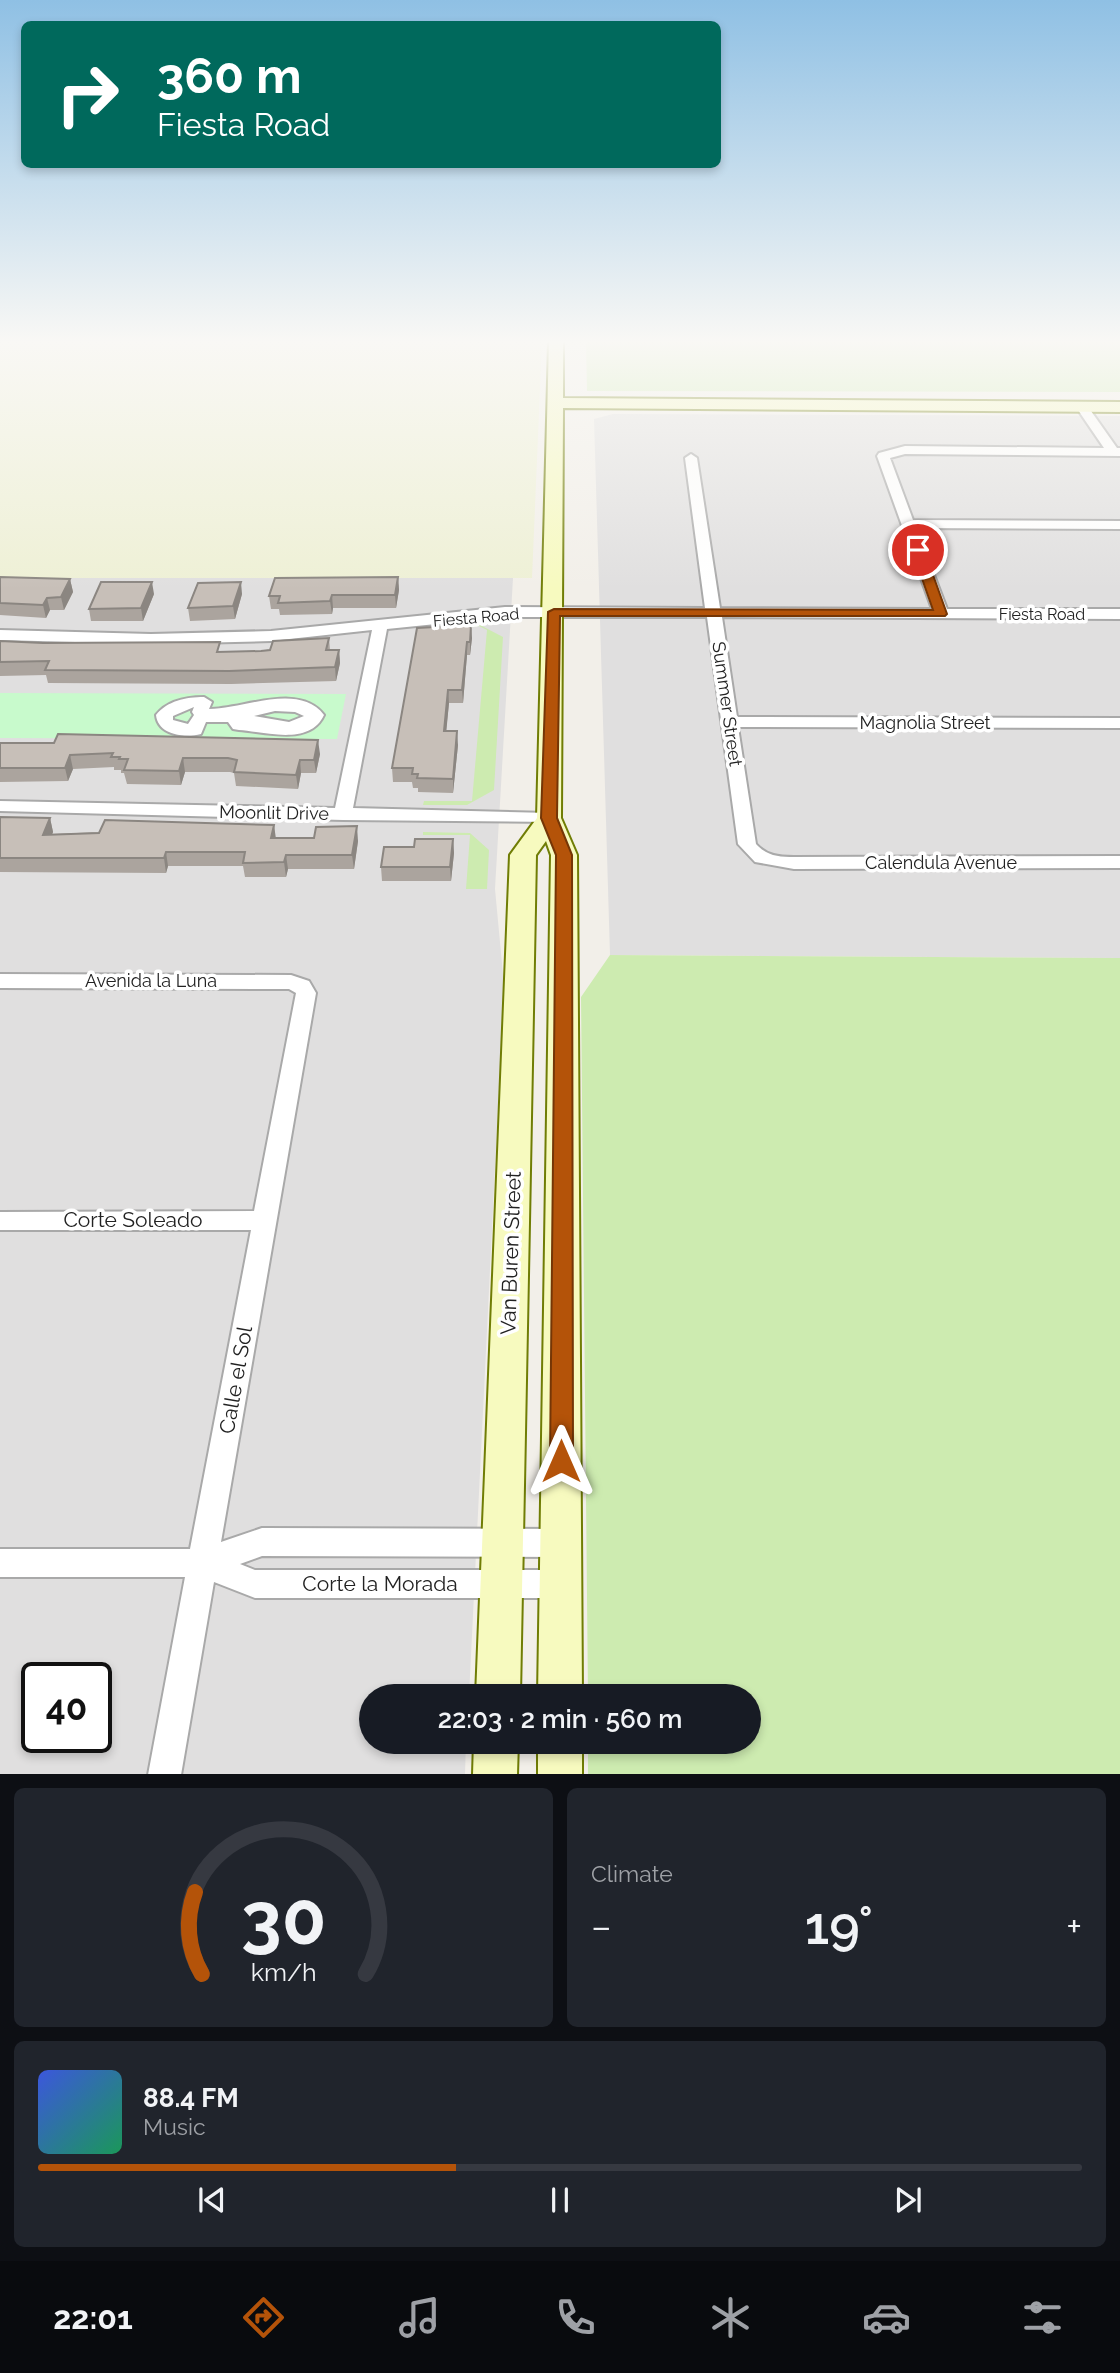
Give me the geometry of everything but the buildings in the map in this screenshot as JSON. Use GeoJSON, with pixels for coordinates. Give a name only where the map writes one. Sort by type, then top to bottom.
{"type":"FeatureCollection","features":[{"type":"Feature","properties":{"kind":"street"},"geometry":{"type":"LineString","coordinates":[[556,424],[549,818],[564,855],[561,1684]]}},
{"type":"Feature","properties":{"kind":"street"},"geometry":{"type":"LineString","coordinates":[[1095,424],[1116,452]]}},
{"type":"Feature","properties":{"kind":"street"},"geometry":{"type":"LineString","coordinates":[[941,614],[882,459],[888,452],[1116,452]]}},
{"type":"Feature","properties":{"kind":"street","name":"Summer Street"},"geometry":{"type":"LineString","coordinates":[[691,458],[747,844],[752,852],[763,860]]}},
{"type":"Feature","properties":{"kind":"street"},"geometry":{"type":"LineString","coordinates":[[908,524],[1120,525]]}},
{"type":"Feature","properties":{"kind":"street","name":"Fiesta Road"},"geometry":{"type":"LineString","coordinates":[[0,635],[211,638],[380,627],[505,612],[1120,614]]}},
{"type":"Feature","properties":{"kind":"street"},"geometry":{"type":"LineString","coordinates":[[343,815],[380,627]]}},
{"type":"Feature","properties":{"kind":"street"},"geometry":{"type":"LineString","coordinates":[[204,702],[200,712],[204,715],[234,714],[245,707],[292,704],[306,706],[316,715],[298,706],[254,709],[243,716],[245,720],[257,723],[289,728],[315,718],[304,727],[286,730],[239,725],[233,717],[203,717],[198,720],[195,730],[183,730],[172,728],[165,722],[164,715],[181,704],[204,702]]}},
{"type":"Feature","properties":{"kind":"street","name":"Magnolia Street"},"geometry":{"type":"LineString","coordinates":[[729,722],[1120,723]]}},
{"type":"Feature","properties":{"kind":"street","name":"Moonlit Drive"},"geometry":{"type":"LineString","coordinates":[[0,806],[549,818]]}},
{"type":"Feature","properties":{"kind":"street","name":"Van Buren Street"},"geometry":{"type":"LineString","coordinates":[[498,1684],[523,855],[549,818]]}},
{"type":"Feature","properties":{"kind":"street","name":"Calendula Avenue"},"geometry":{"type":"LineString","coordinates":[[763,860],[794,863],[1120,862]]}},
{"type":"Feature","properties":{"kind":"street","name":"Avenida la Luna"},"geometry":{"type":"LineString","coordinates":[[0,981],[273,981],[302,985]]}},
{"type":"Feature","properties":{"kind":"street","name":"Calle el Sol"},"geometry":{"type":"LineString","coordinates":[[163,1774],[305,1006],[306,993],[302,985]]}},
{"type":"Feature","properties":{"kind":"street","name":"Corte Soleado"},"geometry":{"type":"LineString","coordinates":[[0,1221],[266,1220]]}},
{"type":"Feature","properties":{"kind":"street","name":"Corte la Morada"},"geometry":{"type":"LineString","coordinates":[[0,1563],[202,1563],[262,1542],[561,1543]]}},
{"type":"Feature","properties":{"kind":"street","name":"Corte la Morada"},"geometry":{"type":"LineString","coordinates":[[202,1563],[255,1584],[561,1584]]}},
{"type":"Feature","properties":{"kind":"street"},"geometry":{"type":"LineString","coordinates":[[495,1774],[496,1754]]}},
{"type":"Feature","properties":{"kind":"street"},"geometry":{"type":"LineString","coordinates":[[560,1754],[560,1774]]}},
{"type":"Feature","properties":{"kind":"shaded area"},"geometry":{"type":"Polygon","coordinates":[[[594,424],[1120,424],[1120,958],[610,955],[594,424]]]}},
{"type":"Feature","properties":{"kind":"shaded area"},"geometry":{"type":"Polygon","coordinates":[[[0,578],[513,578],[495,889],[504,985],[470,1684],[359,1684],[359,1754],[466,1754],[465,1774],[0,1774],[0,578]]]}},
{"type":"Feature","properties":{"kind":"green space"},"geometry":{"type":"Polygon","coordinates":[[[0,424],[539,424],[532,578],[0,578],[0,424]]]}},
{"type":"Feature","properties":{"kind":"green space"},"geometry":{"type":"Polygon","coordinates":[[[480,625],[503,637],[494,790],[467,805],[423,805],[424,801],[472,801],[487,630],[479,626],[451,629],[480,625]]]}},
{"type":"Feature","properties":{"kind":"green space"},"geometry":{"type":"Polygon","coordinates":[[[0,693],[346,694],[337,739],[0,738],[0,693]]]}},
{"type":"Feature","properties":{"kind":"green space"},"geometry":{"type":"Polygon","coordinates":[[[423,832],[470,833],[489,850],[487,889],[466,889],[470,835],[423,835],[423,832]]]}},
{"type":"Feature","properties":{"kind":"green space"},"geometry":{"type":"Polygon","coordinates":[[[610,955],[1120,958],[1120,1774],[588,1774],[588,1754],[761,1754],[761,1684],[588,1684],[581,997],[610,955]]]}},
{"type":"Feature","properties":{"kind":"route"},"geometry":{"type":"LineString","coordinates":[[561,1461],[564,855],[549,818],[554,612],[941,614],[918,550]]}}]}
